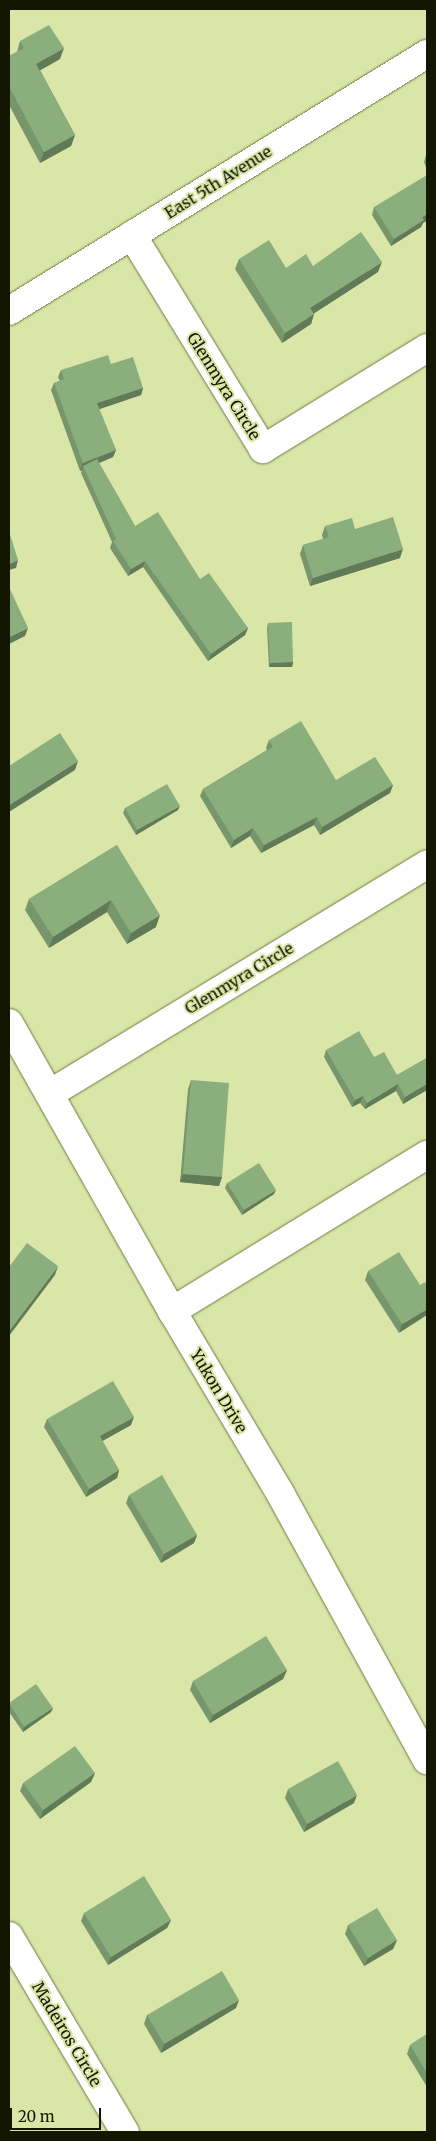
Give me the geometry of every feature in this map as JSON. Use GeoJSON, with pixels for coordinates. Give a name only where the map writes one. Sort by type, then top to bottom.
{"type":"FeatureCollection","features":[{"type":"Feature","properties":{"kind":"street","name":"East 5th Avenue"},"geometry":{"type":"LineString","coordinates":[[9,311],[427,54]]}},
{"type":"Feature","properties":{"kind":"street","name":"Glenmyra Circle"},"geometry":{"type":"LineString","coordinates":[[132,235],[263,449],[427,348]]}},
{"type":"Feature","properties":{"kind":"street","name":"Glenmyra Circle"},"geometry":{"type":"LineString","coordinates":[[51,1093],[427,864]]}},
{"type":"Feature","properties":{"kind":"street","name":"Yukon Drive"},"geometry":{"type":"LineString","coordinates":[[9,1023],[51,1093],[172,1311],[280,1493],[427,1760]]}},
{"type":"Feature","properties":{"kind":"street"},"geometry":{"type":"LineString","coordinates":[[172,1311],[427,1155]]}},
{"type":"Feature","properties":{"kind":"street","name":"Madeiros Circle"},"geometry":{"type":"LineString","coordinates":[[9,1936],[125,2132]]}},
{"type":"Feature","properties":{"kind":"building"},"geometry":{"type":"Polygon","coordinates":[[[49,25],[64,48],[36,64],[75,135],[44,152],[9,86],[9,56],[24,48],[20,41],[49,25]]]}},
{"type":"Feature","properties":{"kind":"building"},"geometry":{"type":"Polygon","coordinates":[[[427,175],[427,214],[422,217],[424,220],[394,239],[374,207],[427,175]]]}},
{"type":"Feature","properties":{"kind":"building"},"geometry":{"type":"Polygon","coordinates":[[[361,232],[382,262],[310,308],[314,314],[285,333],[239,259],[269,240],[286,268],[306,254],[313,266],[361,232]]]}},
{"type":"Feature","properties":{"kind":"building"},"geometry":{"type":"Polygon","coordinates":[[[108,355],[111,364],[133,357],[143,388],[97,403],[116,450],[83,463],[54,383],[64,379],[61,370],[108,355]]]}},
{"type":"Feature","properties":{"kind":"building"},"geometry":{"type":"Polygon","coordinates":[[[97,459],[135,526],[158,512],[200,579],[209,573],[248,628],[211,654],[145,561],[131,569],[113,541],[116,539],[83,466],[97,459]]]}},
{"type":"Feature","properties":{"kind":"building"},"geometry":{"type":"Polygon","coordinates":[[[393,517],[403,549],[313,578],[303,545],[329,537],[325,526],[352,518],[355,529],[393,517]]]}},
{"type":"Feature","properties":{"kind":"building"},"geometry":{"type":"Polygon","coordinates":[[[9,531],[18,560],[9,564],[9,531]]]}},
{"type":"Feature","properties":{"kind":"building"},"geometry":{"type":"Polygon","coordinates":[[[9,587],[28,628],[9,637],[9,587]]]}},
{"type":"Feature","properties":{"kind":"building"},"geometry":{"type":"Polygon","coordinates":[[[292,622],[293,662],[270,663],[268,623],[292,622]]]}},
{"type":"Feature","properties":{"kind":"building"},"geometry":{"type":"Polygon","coordinates":[[[301,721],[336,780],[375,757],[393,785],[322,827],[317,817],[264,845],[253,828],[234,840],[203,789],[273,747],[269,740],[301,721]]]}},
{"type":"Feature","properties":{"kind":"building"},"geometry":{"type":"Polygon","coordinates":[[[60,733],[78,761],[9,805],[9,766],[60,733]]]}},
{"type":"Feature","properties":{"kind":"building"},"geometry":{"type":"Polygon","coordinates":[[[167,784],[180,806],[137,830],[125,808],[167,784]]]}},
{"type":"Feature","properties":{"kind":"building"},"geometry":{"type":"Polygon","coordinates":[[[117,845],[160,915],[131,933],[111,900],[53,937],[29,899],[117,845]]]}},
{"type":"Feature","properties":{"kind":"building"},"geometry":{"type":"Polygon","coordinates":[[[359,1031],[374,1057],[384,1052],[397,1075],[427,1058],[427,1084],[405,1097],[398,1084],[367,1103],[363,1096],[355,1100],[326,1050],[359,1031]]]}},
{"type":"Feature","properties":{"kind":"building"},"geometry":{"type":"Polygon","coordinates":[[[191,1080],[229,1083],[222,1177],[183,1174],[191,1080]]]}},
{"type":"Feature","properties":{"kind":"building"},"geometry":{"type":"Polygon","coordinates":[[[259,1163],[276,1190],[244,1210],[227,1183],[259,1163]]]}},
{"type":"Feature","properties":{"kind":"building"},"geometry":{"type":"Polygon","coordinates":[[[27,1243],[58,1266],[9,1331],[9,1267],[27,1243]]]}},
{"type":"Feature","properties":{"kind":"building"},"geometry":{"type":"Polygon","coordinates":[[[399,1252],[420,1285],[425,1282],[427,1285],[427,1309],[402,1324],[368,1271],[399,1252]]]}},
{"type":"Feature","properties":{"kind":"building"},"geometry":{"type":"Polygon","coordinates":[[[113,1381],[134,1417],[100,1436],[119,1470],[89,1489],[47,1419],[113,1381]]]}},
{"type":"Feature","properties":{"kind":"building"},"geometry":{"type":"Polygon","coordinates":[[[162,1475],[197,1535],[164,1554],[129,1495],[162,1475]]]}},
{"type":"Feature","properties":{"kind":"building"},"geometry":{"type":"Polygon","coordinates":[[[266,1636],[287,1670],[213,1715],[193,1681],[266,1636]]]}},
{"type":"Feature","properties":{"kind":"building"},"geometry":{"type":"Polygon","coordinates":[[[36,1684],[53,1708],[24,1727],[9,1703],[36,1684]]]}},
{"type":"Feature","properties":{"kind":"building"},"geometry":{"type":"Polygon","coordinates":[[[75,1746],[95,1773],[43,1810],[23,1783],[75,1746]]]}},
{"type":"Feature","properties":{"kind":"building"},"geometry":{"type":"Polygon","coordinates":[[[338,1761],[357,1795],[307,1824],[288,1789],[338,1761]]]}},
{"type":"Feature","properties":{"kind":"building"},"geometry":{"type":"Polygon","coordinates":[[[144,1876],[171,1920],[111,1957],[84,1913],[144,1876]]]}},
{"type":"Feature","properties":{"kind":"building"},"geometry":{"type":"Polygon","coordinates":[[[377,1908],[397,1940],[368,1958],[348,1925],[377,1908]]]}},
{"type":"Feature","properties":{"kind":"building"},"geometry":{"type":"Polygon","coordinates":[[[222,1971],[239,2000],[164,2044],[147,2015],[222,1971]]]}},
{"type":"Feature","properties":{"kind":"building"},"geometry":{"type":"Polygon","coordinates":[[[427,2034],[427,2073],[410,2045],[427,2034]]]}}]}
